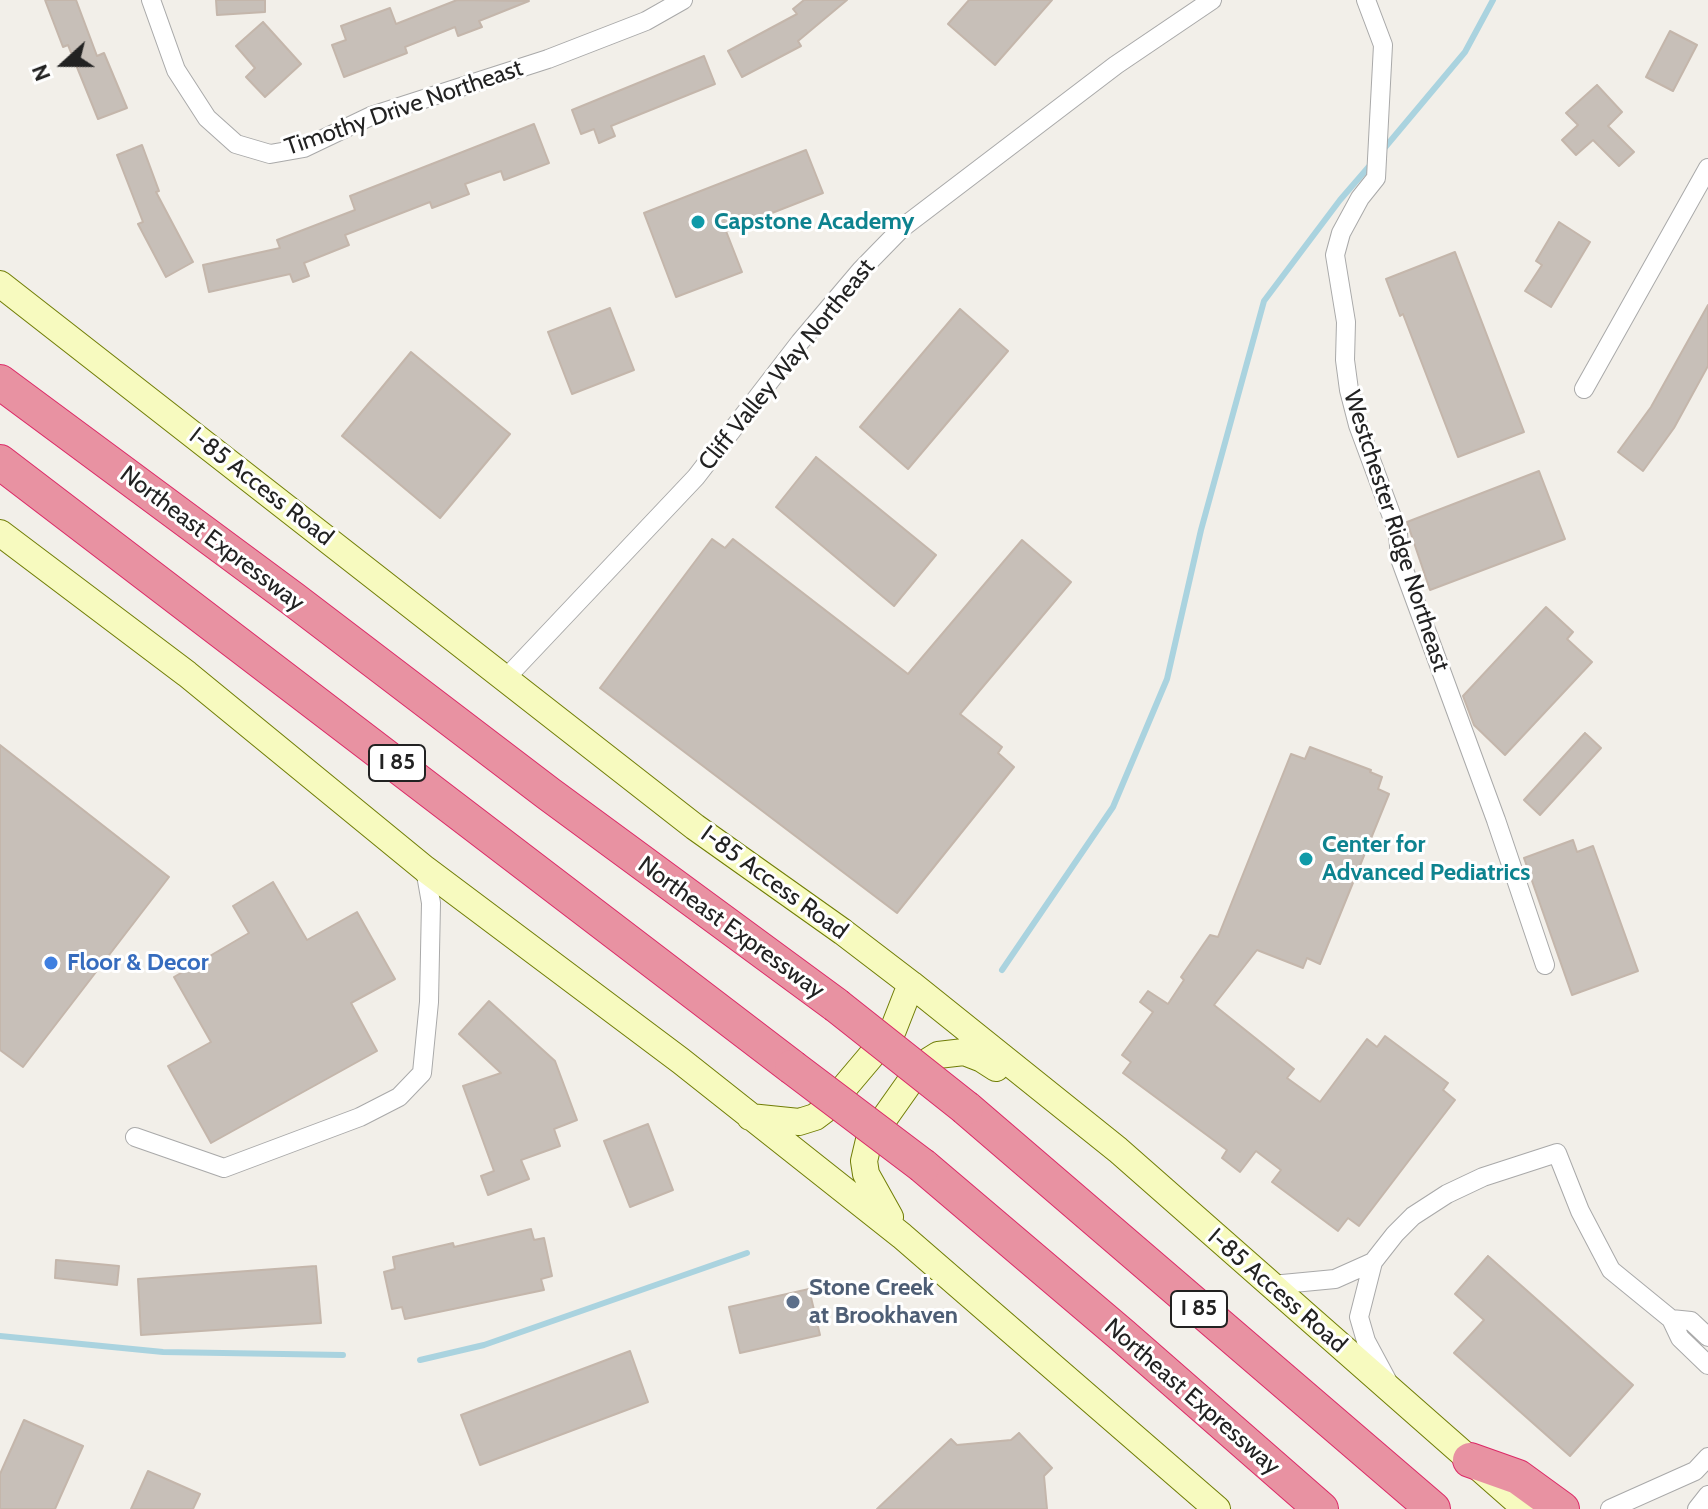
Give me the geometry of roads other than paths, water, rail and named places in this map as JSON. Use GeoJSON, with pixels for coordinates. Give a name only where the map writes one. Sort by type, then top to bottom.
{"type":"FeatureCollection","features":[{"type":"Feature","properties":{"kind":"highway","name":"Northeast Expressway"},"geometry":{"type":"LineString","coordinates":[[0,382],[836,1005],[966,1108],[1433,1509]]}},
{"type":"Feature","properties":{"kind":"highway","name":"Northeast Expressway"},"geometry":{"type":"LineString","coordinates":[[0,462],[923,1166],[1321,1509]]}},
{"type":"Feature","properties":{"kind":"highway"},"geometry":{"type":"LineString","coordinates":[[1470,1460],[1518,1477],[1562,1509]]}},
{"type":"Feature","properties":{"kind":"main road","name":"I-85 Access Road"},"geometry":{"type":"LineString","coordinates":[[0,284],[695,827],[911,984],[1118,1150],[1526,1509]]}},
{"type":"Feature","properties":{"kind":"main road"},"geometry":{"type":"LineString","coordinates":[[0,533],[187,674],[425,869],[902,1236],[1217,1509]]}},
{"type":"Feature","properties":{"kind":"main road"},"geometry":{"type":"LineString","coordinates":[[843,932],[872,964],[885,985],[893,1005],[893,1030]]}},
{"type":"Feature","properties":{"kind":"main road"},"geometry":{"type":"LineString","coordinates":[[750,1117],[799,1122],[815,1117],[827,1108],[893,1030],[911,984]]}},
{"type":"Feature","properties":{"kind":"main road"},"geometry":{"type":"LineString","coordinates":[[902,1236],[871,1186],[864,1161],[869,1140],[922,1065],[938,1055],[964,1052],[982,1059],[1118,1150]]}},
{"type":"Feature","properties":{"kind":"street","name":"Timothy Drive Northeast"},"geometry":{"type":"LineString","coordinates":[[151,0],[176,70],[207,118],[236,144],[270,154],[304,148],[371,116],[548,59],[646,21],[683,0]]}},
{"type":"Feature","properties":{"kind":"street","name":"Cliff Valley Way Northeast"},"geometry":{"type":"LineString","coordinates":[[506,678],[696,477],[800,342],[861,270],[902,228],[1116,65],[1212,0]]}},
{"type":"Feature","properties":{"kind":"street","name":"Westchester Ridge Northeast"},"geometry":{"type":"LineString","coordinates":[[1366,0],[1383,45],[1376,178],[1360,198],[1341,233],[1335,255],[1346,322],[1345,360],[1349,390],[1363,440],[1398,533],[1400,559],[1496,820],[1545,965]]}},
{"type":"Feature","properties":{"kind":"street"},"geometry":{"type":"LineString","coordinates":[[1584,389],[1708,168]]}},
{"type":"Feature","properties":{"kind":"street"},"geometry":{"type":"LineString","coordinates":[[135,1137],[224,1168],[360,1117],[399,1097],[422,1073],[429,1002],[431,903],[425,869]]}},
{"type":"Feature","properties":{"kind":"street"},"geometry":{"type":"LineString","coordinates":[[1394,1393],[1361,1330],[1361,1305],[1373,1262],[1413,1216],[1447,1194],[1483,1177],[1557,1153],[1580,1211],[1611,1270],[1671,1319],[1680,1338],[1708,1365]]}},
{"type":"Feature","properties":{"kind":"street"},"geometry":{"type":"LineString","coordinates":[[1272,1285],[1335,1279],[1373,1262]]}},
{"type":"Feature","properties":{"kind":"street"},"geometry":{"type":"LineString","coordinates":[[1671,1319],[1691,1321],[1708,1337]]}},
{"type":"Feature","properties":{"kind":"street"},"geometry":{"type":"LineString","coordinates":[[1610,1509],[1695,1471],[1708,1457]]}},
{"type":"Feature","properties":{"kind":"street"},"geometry":{"type":"LineString","coordinates":[[1697,1509],[1708,1495]]}},
{"type":"Feature","properties":{"kind":"waterway"},"geometry":{"type":"LineString","coordinates":[[1382,151],[1465,52],[1493,0]]}},
{"type":"Feature","properties":{"kind":"waterway"},"geometry":{"type":"LineString","coordinates":[[1002,970],[1113,807],[1167,679],[1201,530],[1264,301],[1372,163]]}},
{"type":"Feature","properties":{"kind":"waterway"},"geometry":{"type":"LineString","coordinates":[[420,1360],[484,1345],[747,1253]]}},
{"type":"Feature","properties":{"kind":"waterway"},"geometry":{"type":"LineString","coordinates":[[0,1336],[163,1352],[343,1355]]}},
{"type":"Feature","properties":{"kind":"place","name":"Capstone Academy"},"geometry":{"type":"Point","coordinates":[698,222]}},
{"type":"Feature","properties":{"kind":"place","name":"Center for Advanced Pediatrics"},"geometry":{"type":"Point","coordinates":[1306,859]}},
{"type":"Feature","properties":{"kind":"place","name":"Floor & Decor"},"geometry":{"type":"Point","coordinates":[51,963]}},
{"type":"Feature","properties":{"kind":"place","name":"Stone Creek at Brookhaven"},"geometry":{"type":"Point","coordinates":[793,1302]}}]}
